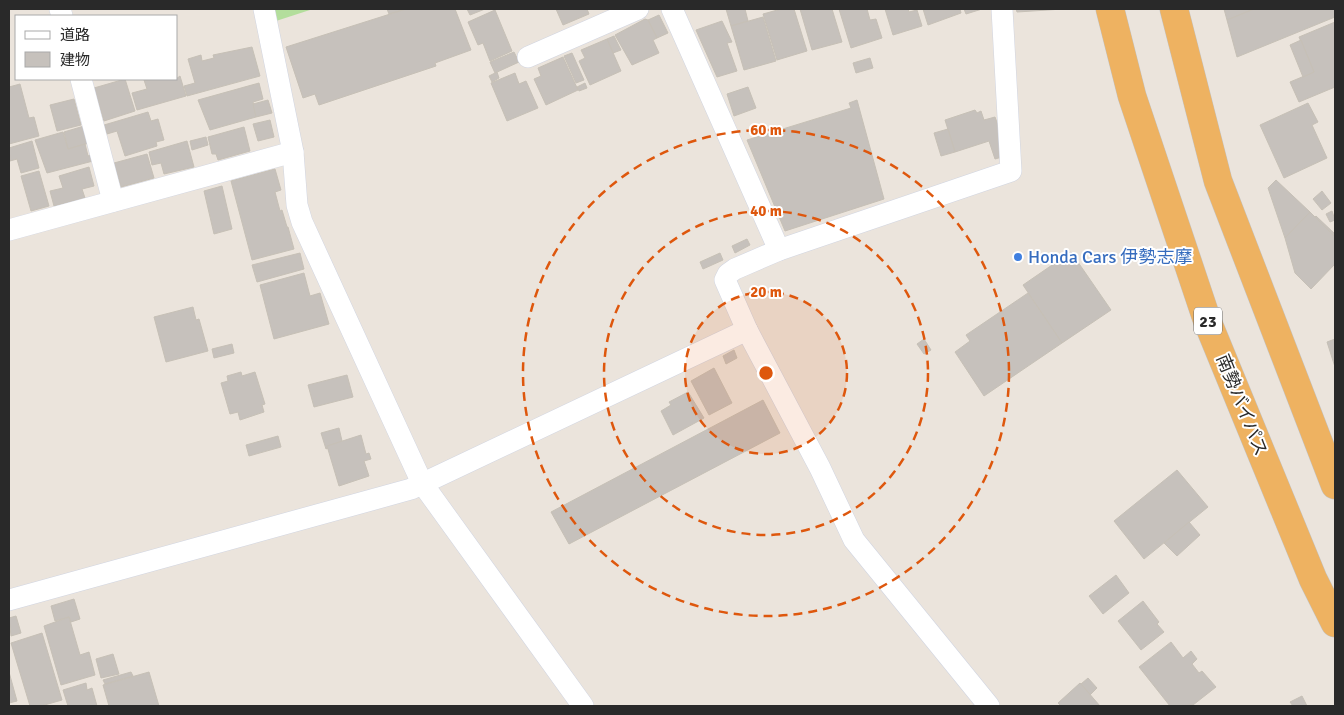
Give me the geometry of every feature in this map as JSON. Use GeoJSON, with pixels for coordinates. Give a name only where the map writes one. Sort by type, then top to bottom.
{"type":"FeatureCollection","features":[{"type":"Feature","properties":{"kind":"highway","name":"南勢バイパス"},"geometry":{"type":"LineString","coordinates":[[1110,9],[1132,96],[1208,322],[1310,570],[1335,623]]}},
{"type":"Feature","properties":{"kind":"highway"},"geometry":{"type":"LineString","coordinates":[[1174,9],[1218,181],[1335,485]]}},
{"type":"Feature","properties":{"kind":"street"},"geometry":{"type":"LineString","coordinates":[[264,9],[293,152],[297,206],[302,222],[422,483],[583,706]]}},
{"type":"Feature","properties":{"kind":"street"},"geometry":{"type":"LineString","coordinates":[[528,57],[638,9]]}},
{"type":"Feature","properties":{"kind":"street"},"geometry":{"type":"LineString","coordinates":[[989,706],[854,540],[820,468],[747,330],[725,280],[728,274],[735,269],[779,250],[1011,171],[1002,9]]}},
{"type":"Feature","properties":{"kind":"street"},"geometry":{"type":"LineString","coordinates":[[677,11],[779,250]]}},
{"type":"Feature","properties":{"kind":"street"},"geometry":{"type":"LineString","coordinates":[[81,80],[113,201]]}},
{"type":"Feature","properties":{"kind":"street"},"geometry":{"type":"LineString","coordinates":[[9,230],[293,152]]}},
{"type":"Feature","properties":{"kind":"street"},"geometry":{"type":"LineString","coordinates":[[9,600],[411,489],[747,330]]}},
{"type":"Feature","properties":{"kind":"green space"},"geometry":{"type":"Polygon","coordinates":[[[274,9],[313,9],[276,21],[274,9]]]}},
{"type":"Feature","properties":{"kind":"building"},"geometry":{"type":"Polygon","coordinates":[[[387,9],[406,9],[389,14],[387,9]]]}},
{"type":"Feature","properties":{"kind":"building"},"geometry":{"type":"Polygon","coordinates":[[[406,9],[455,9],[471,50],[435,63],[436,66],[319,105],[315,94],[303,98],[286,47],[406,9]]]}},
{"type":"Feature","properties":{"kind":"building"},"geometry":{"type":"Polygon","coordinates":[[[467,9],[485,9],[470,15],[467,9]]]}},
{"type":"Feature","properties":{"kind":"building"},"geometry":{"type":"Polygon","coordinates":[[[556,9],[587,9],[589,14],[563,25],[556,9]]]}},
{"type":"Feature","properties":{"kind":"building"},"geometry":{"type":"Polygon","coordinates":[[[726,9],[745,9],[748,21],[731,26],[726,9]]]}},
{"type":"Feature","properties":{"kind":"building"},"geometry":{"type":"Polygon","coordinates":[[[781,9],[794,9],[807,51],[777,60],[763,14],[781,9]]]}},
{"type":"Feature","properties":{"kind":"building"},"geometry":{"type":"Polygon","coordinates":[[[800,9],[832,9],[842,42],[812,50],[800,9]]]}},
{"type":"Feature","properties":{"kind":"building"},"geometry":{"type":"Polygon","coordinates":[[[839,9],[867,9],[870,20],[876,19],[882,38],[851,48],[839,9]]]}},
{"type":"Feature","properties":{"kind":"building"},"geometry":{"type":"Polygon","coordinates":[[[885,9],[908,9],[909,12],[917,10],[922,26],[893,35],[885,9]]]}},
{"type":"Feature","properties":{"kind":"building"},"geometry":{"type":"Polygon","coordinates":[[[923,9],[960,9],[961,13],[928,25],[923,9]]]}},
{"type":"Feature","properties":{"kind":"building"},"geometry":{"type":"Polygon","coordinates":[[[964,9],[982,9],[966,14],[964,9]]]}},
{"type":"Feature","properties":{"kind":"building"},"geometry":{"type":"Polygon","coordinates":[[[1016,9],[1063,9],[1017,12],[1016,9]]]}},
{"type":"Feature","properties":{"kind":"building"},"geometry":{"type":"Polygon","coordinates":[[[1224,9],[1254,9],[1227,20],[1224,9]]]}},
{"type":"Feature","properties":{"kind":"building"},"geometry":{"type":"Polygon","coordinates":[[[1254,9],[1335,9],[1335,17],[1237,57],[1227,20],[1254,9]]]}},
{"type":"Feature","properties":{"kind":"building"},"geometry":{"type":"Polygon","coordinates":[[[495,10],[512,51],[490,61],[483,43],[478,45],[468,22],[495,10]]]}},
{"type":"Feature","properties":{"kind":"building"},"geometry":{"type":"Polygon","coordinates":[[[659,15],[668,33],[657,38],[648,20],[659,15]]]}},
{"type":"Feature","properties":{"kind":"building"},"geometry":{"type":"Polygon","coordinates":[[[763,17],[776,61],[744,70],[731,26],[763,17]]]}},
{"type":"Feature","properties":{"kind":"building"},"geometry":{"type":"Polygon","coordinates":[[[645,19],[648,20],[657,38],[653,40],[659,53],[632,65],[615,35],[645,19]]]}},
{"type":"Feature","properties":{"kind":"building"},"geometry":{"type":"Polygon","coordinates":[[[722,21],[732,42],[727,43],[737,71],[717,77],[696,30],[722,21]]]}},
{"type":"Feature","properties":{"kind":"building"},"geometry":{"type":"Polygon","coordinates":[[[1335,22],[1335,87],[1299,102],[1290,82],[1314,72],[1299,37],[1335,22]]]}},
{"type":"Feature","properties":{"kind":"building"},"geometry":{"type":"Polygon","coordinates":[[[614,36],[621,50],[613,53],[607,39],[614,36]]]}},
{"type":"Feature","properties":{"kind":"building"},"geometry":{"type":"Polygon","coordinates":[[[607,39],[621,71],[590,85],[579,61],[585,58],[581,50],[607,39]]]}},
{"type":"Feature","properties":{"kind":"building"},"geometry":{"type":"Polygon","coordinates":[[[1301,40],[1314,72],[1303,77],[1290,45],[1301,40]]]}},
{"type":"Feature","properties":{"kind":"building"},"geometry":{"type":"Polygon","coordinates":[[[252,47],[260,76],[187,96],[184,86],[195,83],[188,59],[201,55],[202,61],[214,58],[213,55],[252,47]]]}},
{"type":"Feature","properties":{"kind":"building"},"geometry":{"type":"Polygon","coordinates":[[[514,52],[519,62],[495,73],[490,62],[514,52]]]}},
{"type":"Feature","properties":{"kind":"building"},"geometry":{"type":"Polygon","coordinates":[[[572,53],[584,80],[576,83],[564,56],[572,53]]]}},
{"type":"Feature","properties":{"kind":"building"},"geometry":{"type":"Polygon","coordinates":[[[563,57],[578,90],[546,105],[534,79],[541,76],[538,68],[563,57]]]}},
{"type":"Feature","properties":{"kind":"building"},"geometry":{"type":"Polygon","coordinates":[[[870,58],[873,68],[856,73],[853,63],[870,58]]]}},
{"type":"Feature","properties":{"kind":"building"},"geometry":{"type":"Polygon","coordinates":[[[497,72],[499,78],[492,82],[489,76],[497,72]]]}},
{"type":"Feature","properties":{"kind":"building"},"geometry":{"type":"Polygon","coordinates":[[[515,73],[519,84],[526,81],[538,108],[507,121],[491,83],[515,73]]]}},
{"type":"Feature","properties":{"kind":"building"},"geometry":{"type":"Polygon","coordinates":[[[180,76],[186,96],[137,110],[132,93],[147,89],[144,80],[178,80],[180,76]]]}},
{"type":"Feature","properties":{"kind":"building"},"geometry":{"type":"Polygon","coordinates":[[[125,80],[135,111],[104,121],[94,88],[125,80]]]}},
{"type":"Feature","properties":{"kind":"building"},"geometry":{"type":"Polygon","coordinates":[[[259,83],[263,99],[253,102],[256,117],[210,130],[198,100],[259,83]]]}},
{"type":"Feature","properties":{"kind":"building"},"geometry":{"type":"Polygon","coordinates":[[[585,83],[587,88],[579,91],[577,87],[585,83]]]}},
{"type":"Feature","properties":{"kind":"building"},"geometry":{"type":"Polygon","coordinates":[[[20,84],[29,118],[34,117],[39,136],[9,144],[9,87],[20,84]]]}},
{"type":"Feature","properties":{"kind":"building"},"geometry":{"type":"Polygon","coordinates":[[[748,87],[756,108],[734,116],[727,94],[748,87]]]}},
{"type":"Feature","properties":{"kind":"building"},"geometry":{"type":"Polygon","coordinates":[[[74,99],[81,125],[57,131],[50,105],[74,99]]]}},
{"type":"Feature","properties":{"kind":"building"},"geometry":{"type":"Polygon","coordinates":[[[268,100],[272,113],[256,117],[253,104],[268,100]]]}},
{"type":"Feature","properties":{"kind":"building"},"geometry":{"type":"Polygon","coordinates":[[[857,100],[884,199],[785,231],[747,140],[851,108],[849,103],[857,100]]]}},
{"type":"Feature","properties":{"kind":"building"},"geometry":{"type":"Polygon","coordinates":[[[1308,103],[1318,122],[1312,125],[1327,158],[1284,178],[1260,125],[1308,103]]]}},
{"type":"Feature","properties":{"kind":"building"},"geometry":{"type":"Polygon","coordinates":[[[975,110],[977,113],[981,111],[984,120],[995,117],[1009,155],[995,159],[989,141],[955,152],[945,120],[975,110]]]}},
{"type":"Feature","properties":{"kind":"building"},"geometry":{"type":"Polygon","coordinates":[[[148,112],[151,121],[158,119],[164,140],[156,142],[157,146],[125,156],[117,131],[107,134],[104,125],[148,112]]]}},
{"type":"Feature","properties":{"kind":"building"},"geometry":{"type":"Polygon","coordinates":[[[270,120],[274,137],[258,141],[253,124],[270,120]]]}},
{"type":"Feature","properties":{"kind":"building"},"geometry":{"type":"Polygon","coordinates":[[[84,126],[89,143],[68,149],[64,132],[84,126]]]}},
{"type":"Feature","properties":{"kind":"building"},"geometry":{"type":"Polygon","coordinates":[[[244,127],[250,151],[218,160],[216,154],[212,154],[208,137],[244,127]]]}},
{"type":"Feature","properties":{"kind":"building"},"geometry":{"type":"Polygon","coordinates":[[[948,129],[955,152],[941,156],[934,133],[948,129]]]}},
{"type":"Feature","properties":{"kind":"building"},"geometry":{"type":"Polygon","coordinates":[[[63,132],[68,149],[85,144],[88,156],[91,155],[93,161],[47,173],[35,140],[63,132]]]}},
{"type":"Feature","properties":{"kind":"building"},"geometry":{"type":"Polygon","coordinates":[[[206,137],[208,145],[192,150],[190,141],[206,137]]]}},
{"type":"Feature","properties":{"kind":"building"},"geometry":{"type":"Polygon","coordinates":[[[32,141],[39,168],[21,173],[17,159],[10,161],[9,148],[32,141]]]}},
{"type":"Feature","properties":{"kind":"building"},"geometry":{"type":"Polygon","coordinates":[[[187,141],[194,167],[164,174],[161,163],[152,165],[149,152],[187,141]]]}},
{"type":"Feature","properties":{"kind":"building"},"geometry":{"type":"Polygon","coordinates":[[[147,154],[154,178],[121,187],[114,163],[147,154]]]}},
{"type":"Feature","properties":{"kind":"building"},"geometry":{"type":"Polygon","coordinates":[[[89,167],[94,186],[82,189],[85,198],[54,206],[50,191],[63,188],[59,176],[89,167]]]}},
{"type":"Feature","properties":{"kind":"building"},"geometry":{"type":"Polygon","coordinates":[[[275,169],[281,190],[275,192],[294,249],[252,260],[231,181],[275,169]]]}},
{"type":"Feature","properties":{"kind":"building"},"geometry":{"type":"Polygon","coordinates":[[[39,171],[49,206],[31,211],[21,176],[39,171]]]}},
{"type":"Feature","properties":{"kind":"building"},"geometry":{"type":"Polygon","coordinates":[[[1276,180],[1310,212],[1285,238],[1268,188],[1276,180]]]}},
{"type":"Feature","properties":{"kind":"building"},"geometry":{"type":"Polygon","coordinates":[[[222,186],[232,229],[214,234],[204,191],[222,186]]]}},
{"type":"Feature","properties":{"kind":"building"},"geometry":{"type":"Polygon","coordinates":[[[1322,191],[1331,203],[1322,210],[1313,199],[1322,191]]]}},
{"type":"Feature","properties":{"kind":"building"},"geometry":{"type":"Polygon","coordinates":[[[1332,211],[1335,220],[1330,222],[1326,214],[1332,211]]]}},
{"type":"Feature","properties":{"kind":"building"},"geometry":{"type":"Polygon","coordinates":[[[1310,212],[1335,237],[1335,264],[1311,289],[1295,273],[1285,238],[1310,212]]]}},
{"type":"Feature","properties":{"kind":"building"},"geometry":{"type":"Polygon","coordinates":[[[1315,217],[1335,234],[1335,237],[1315,217]]]}},
{"type":"Feature","properties":{"kind":"building"},"geometry":{"type":"Polygon","coordinates":[[[747,239],[750,245],[735,253],[732,246],[747,239]]]}},
{"type":"Feature","properties":{"kind":"building"},"geometry":{"type":"Polygon","coordinates":[[[1071,252],[1111,310],[1062,343],[1023,285],[1071,252]]]}},
{"type":"Feature","properties":{"kind":"building"},"geometry":{"type":"Polygon","coordinates":[[[300,253],[304,269],[257,282],[252,265],[300,253]]]}},
{"type":"Feature","properties":{"kind":"building"},"geometry":{"type":"Polygon","coordinates":[[[720,253],[723,260],[703,269],[700,262],[720,253]]]}},
{"type":"Feature","properties":{"kind":"building"},"geometry":{"type":"Polygon","coordinates":[[[304,273],[310,296],[320,293],[329,324],[274,339],[260,285],[304,273]]]}},
{"type":"Feature","properties":{"kind":"building"},"geometry":{"type":"Polygon","coordinates":[[[1028,293],[1062,343],[984,396],[955,352],[970,341],[966,335],[1028,293]]]}},
{"type":"Feature","properties":{"kind":"building"},"geometry":{"type":"Polygon","coordinates":[[[193,307],[196,320],[199,319],[208,351],[166,362],[154,317],[193,307]]]}},
{"type":"Feature","properties":{"kind":"building"},"geometry":{"type":"Polygon","coordinates":[[[924,339],[931,350],[924,354],[917,344],[924,339]]]}},
{"type":"Feature","properties":{"kind":"building"},"geometry":{"type":"Polygon","coordinates":[[[1335,339],[1335,367],[1327,342],[1335,339]]]}},
{"type":"Feature","properties":{"kind":"building"},"geometry":{"type":"Polygon","coordinates":[[[232,344],[234,353],[214,358],[212,349],[232,344]]]}},
{"type":"Feature","properties":{"kind":"building"},"geometry":{"type":"Polygon","coordinates":[[[734,350],[737,358],[726,364],[723,356],[734,350]]]}},
{"type":"Feature","properties":{"kind":"building"},"geometry":{"type":"Polygon","coordinates":[[[714,368],[732,403],[709,415],[691,381],[714,368]]]}},
{"type":"Feature","properties":{"kind":"building"},"geometry":{"type":"Polygon","coordinates":[[[241,372],[242,376],[255,372],[265,404],[262,405],[264,412],[240,420],[238,412],[230,414],[221,383],[228,381],[227,376],[241,372]]]}},
{"type":"Feature","properties":{"kind":"building"},"geometry":{"type":"Polygon","coordinates":[[[347,375],[353,397],[314,407],[308,385],[347,375]]]}},
{"type":"Feature","properties":{"kind":"building"},"geometry":{"type":"Polygon","coordinates":[[[688,392],[704,418],[673,435],[661,411],[671,405],[669,402],[688,392]]]}},
{"type":"Feature","properties":{"kind":"building"},"geometry":{"type":"Polygon","coordinates":[[[763,400],[780,433],[569,544],[551,512],[763,400]]]}},
{"type":"Feature","properties":{"kind":"building"},"geometry":{"type":"Polygon","coordinates":[[[339,428],[342,441],[326,449],[321,433],[339,428]]]}},
{"type":"Feature","properties":{"kind":"building"},"geometry":{"type":"Polygon","coordinates":[[[361,435],[366,454],[369,453],[371,459],[364,461],[369,476],[339,486],[327,446],[361,435]]]}},
{"type":"Feature","properties":{"kind":"building"},"geometry":{"type":"Polygon","coordinates":[[[278,436],[281,447],[249,456],[246,445],[278,436]]]}},
{"type":"Feature","properties":{"kind":"building"},"geometry":{"type":"Polygon","coordinates":[[[1177,470],[1208,507],[1144,559],[1114,521],[1177,470]]]}},
{"type":"Feature","properties":{"kind":"building"},"geometry":{"type":"Polygon","coordinates":[[[1189,522],[1200,535],[1177,556],[1164,543],[1189,522]]]}},
{"type":"Feature","properties":{"kind":"building"},"geometry":{"type":"Polygon","coordinates":[[[1116,575],[1129,593],[1103,614],[1089,596],[1116,575]]]}},
{"type":"Feature","properties":{"kind":"building"},"geometry":{"type":"Polygon","coordinates":[[[74,599],[80,619],[71,622],[69,617],[55,621],[51,606],[74,599]]]}},
{"type":"Feature","properties":{"kind":"building"},"geometry":{"type":"Polygon","coordinates":[[[1143,601],[1164,632],[1141,650],[1118,621],[1143,601]]]}},
{"type":"Feature","properties":{"kind":"building"},"geometry":{"type":"Polygon","coordinates":[[[16,616],[21,633],[11,636],[9,618],[16,616]]]}},
{"type":"Feature","properties":{"kind":"building"},"geometry":{"type":"Polygon","coordinates":[[[69,617],[80,655],[89,652],[95,675],[61,685],[44,626],[69,617]]]}},
{"type":"Feature","properties":{"kind":"building"},"geometry":{"type":"Polygon","coordinates":[[[42,633],[62,700],[41,706],[30,706],[11,643],[42,633]]]}},
{"type":"Feature","properties":{"kind":"building"},"geometry":{"type":"Polygon","coordinates":[[[1171,642],[1183,658],[1191,651],[1197,659],[1192,664],[1199,673],[1202,671],[1216,687],[1193,705],[1170,706],[1139,667],[1171,642]]]}},
{"type":"Feature","properties":{"kind":"building"},"geometry":{"type":"Polygon","coordinates":[[[113,654],[119,674],[101,678],[96,659],[113,654]]]}},
{"type":"Feature","properties":{"kind":"building"},"geometry":{"type":"Polygon","coordinates":[[[9,672],[17,701],[9,703],[9,672]]]}},
{"type":"Feature","properties":{"kind":"building"},"geometry":{"type":"Polygon","coordinates":[[[131,672],[133,676],[105,684],[103,680],[131,672]]]}},
{"type":"Feature","properties":{"kind":"building"},"geometry":{"type":"Polygon","coordinates":[[[149,672],[159,706],[109,706],[103,685],[149,672]]]}},
{"type":"Feature","properties":{"kind":"building"},"geometry":{"type":"Polygon","coordinates":[[[1088,678],[1097,688],[1090,695],[1081,684],[1088,678]]]}},
{"type":"Feature","properties":{"kind":"building"},"geometry":{"type":"Polygon","coordinates":[[[86,683],[87,690],[92,688],[97,706],[68,706],[63,690],[86,683]]]}},
{"type":"Feature","properties":{"kind":"building"},"geometry":{"type":"Polygon","coordinates":[[[1080,683],[1100,706],[1061,706],[1058,703],[1080,683]]]}},
{"type":"Feature","properties":{"kind":"building"},"geometry":{"type":"Polygon","coordinates":[[[1302,696],[1307,706],[1293,706],[1290,702],[1302,696]]]}},
{"type":"Feature","properties":{"kind":"place","name":"Honda Cars 伊勢志摩"},"geometry":{"type":"Point","coordinates":[1018,257]}}]}
